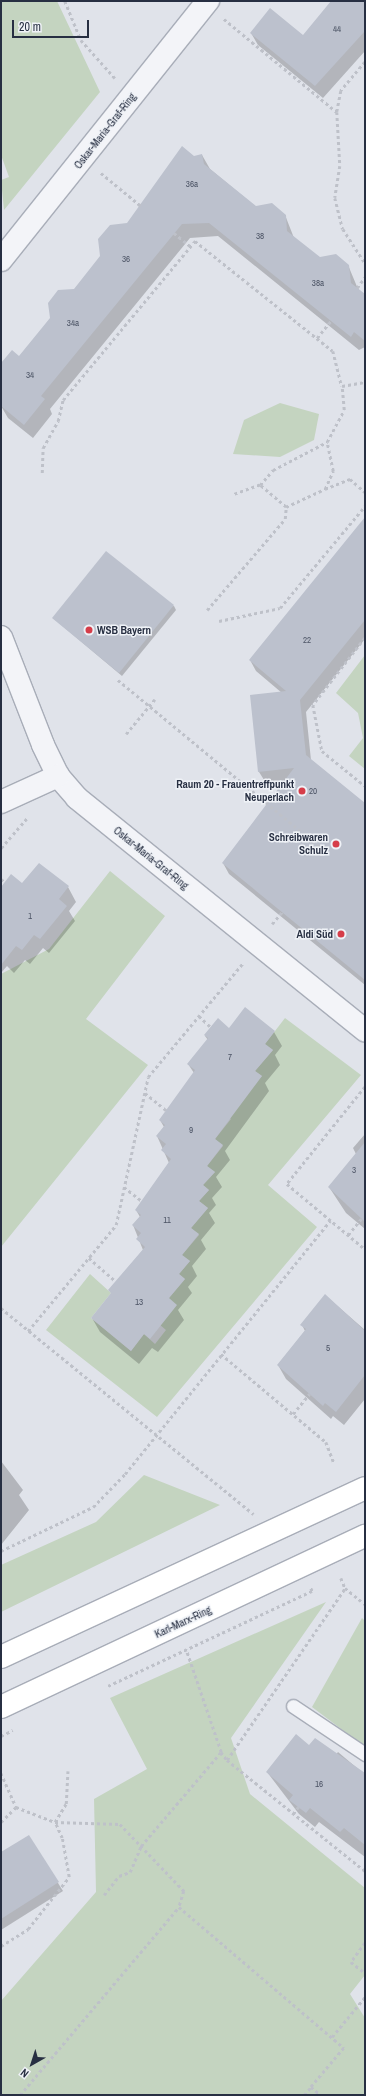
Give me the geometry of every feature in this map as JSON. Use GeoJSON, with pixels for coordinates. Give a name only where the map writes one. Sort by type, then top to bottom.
{"type":"FeatureCollection","features":[{"type":"Feature","properties":{"kind":"main road"},"geometry":{"type":"LineString","coordinates":[[1,1658],[365,1488]]}},
{"type":"Feature","properties":{"kind":"main road","name":"Karl-Marx-Ring"},"geometry":{"type":"LineString","coordinates":[[1,1707],[365,1536]]}},
{"type":"Feature","properties":{"kind":"street","name":"Oskar-Maria-Graf-Ring"},"geometry":{"type":"LineString","coordinates":[[1,260],[207,3]]}},
{"type":"Feature","properties":{"kind":"street","name":"Oskar-Maria-Graf-Ring"},"geometry":{"type":"LineString","coordinates":[[1,637],[58,776],[77,798],[365,1030]]}},
{"type":"Feature","properties":{"kind":"street"},"geometry":{"type":"LineString","coordinates":[[1,802],[58,776]]}},
{"type":"Feature","properties":{"kind":"lane"},"geometry":{"type":"LineString","coordinates":[[293,1706],[365,1754]]}},
{"type":"Feature","properties":{"kind":"path"},"geometry":{"type":"LineString","coordinates":[[66,1],[81,40],[115,78]]}},
{"type":"Feature","properties":{"kind":"path"},"geometry":{"type":"LineString","coordinates":[[207,3],[337,112]]}},
{"type":"Feature","properties":{"kind":"path"},"geometry":{"type":"LineString","coordinates":[[365,62],[341,91],[337,112],[340,166],[335,198],[343,229],[365,263]]}},
{"type":"Feature","properties":{"kind":"path"},"geometry":{"type":"LineString","coordinates":[[83,158],[141,206]]}},
{"type":"Feature","properties":{"kind":"path"},"geometry":{"type":"LineString","coordinates":[[174,233],[190,246]]}},
{"type":"Feature","properties":{"kind":"path"},"geometry":{"type":"LineString","coordinates":[[42,473],[43,448],[58,421],[63,400],[195,241],[333,351],[342,386],[344,410],[327,442],[273,470],[260,485],[234,494]]}},
{"type":"Feature","properties":{"kind":"path"},"geometry":{"type":"LineString","coordinates":[[357,288],[365,278]]}},
{"type":"Feature","properties":{"kind":"path"},"geometry":{"type":"LineString","coordinates":[[317,338],[331,321]]}},
{"type":"Feature","properties":{"kind":"path"},"geometry":{"type":"LineString","coordinates":[[342,386],[365,382]]}},
{"type":"Feature","properties":{"kind":"path"},"geometry":{"type":"LineString","coordinates":[[325,489],[333,471],[327,442]]}},
{"type":"Feature","properties":{"kind":"path"},"geometry":{"type":"LineString","coordinates":[[286,507],[350,479],[365,492]]}},
{"type":"Feature","properties":{"kind":"path"},"geometry":{"type":"LineString","coordinates":[[260,485],[286,507]]}},
{"type":"Feature","properties":{"kind":"path"},"geometry":{"type":"LineString","coordinates":[[219,621],[280,608],[365,506]]}},
{"type":"Feature","properties":{"kind":"path"},"geometry":{"type":"LineString","coordinates":[[207,610],[285,519],[286,507]]}},
{"type":"Feature","properties":{"kind":"path"},"geometry":{"type":"LineString","coordinates":[[365,638],[312,705],[322,751],[365,786]]}},
{"type":"Feature","properties":{"kind":"path"},"geometry":{"type":"LineString","coordinates":[[118,680],[320,848]]}},
{"type":"Feature","properties":{"kind":"path"},"geometry":{"type":"LineString","coordinates":[[126,734],[155,699]]}},
{"type":"Feature","properties":{"kind":"path"},"geometry":{"type":"LineString","coordinates":[[1,848],[29,815]]}},
{"type":"Feature","properties":{"kind":"path"},"geometry":{"type":"LineString","coordinates":[[1,879],[5,882]]}},
{"type":"Feature","properties":{"kind":"path"},"geometry":{"type":"LineString","coordinates":[[28,1331],[116,1225],[148,1077],[243,963]]}},
{"type":"Feature","properties":{"kind":"path"},"geometry":{"type":"LineString","coordinates":[[199,1016],[211,1027]]}},
{"type":"Feature","properties":{"kind":"path"},"geometry":{"type":"LineString","coordinates":[[365,1087],[286,1184],[365,1249]]}},
{"type":"Feature","properties":{"kind":"path"},"geometry":{"type":"LineString","coordinates":[[145,1093],[167,1111]]}},
{"type":"Feature","properties":{"kind":"path"},"geometry":{"type":"LineString","coordinates":[[124,1187],[142,1201]]}},
{"type":"Feature","properties":{"kind":"path"},"geometry":{"type":"LineString","coordinates":[[348,1235],[361,1219]]}},
{"type":"Feature","properties":{"kind":"path"},"geometry":{"type":"LineString","coordinates":[[1,1551],[93,1507],[155,1435],[330,1221]]}},
{"type":"Feature","properties":{"kind":"path"},"geometry":{"type":"LineString","coordinates":[[88,1258],[115,1281]]}},
{"type":"Feature","properties":{"kind":"path"},"geometry":{"type":"LineString","coordinates":[[1,1308],[155,1435],[275,1529]]}},
{"type":"Feature","properties":{"kind":"path"},"geometry":{"type":"LineString","coordinates":[[221,1354],[326,1442],[334,1463]]}},
{"type":"Feature","properties":{"kind":"path"},"geometry":{"type":"LineString","coordinates":[[293,1414],[309,1394]]}},
{"type":"Feature","properties":{"kind":"path"},"geometry":{"type":"LineString","coordinates":[[99,1690],[312,1591],[301,1566]]}},
{"type":"Feature","properties":{"kind":"path"},"geometry":{"type":"LineString","coordinates":[[341,1578],[345,1588],[365,1604]]}},
{"type":"Feature","properties":{"kind":"path"},"geometry":{"type":"LineString","coordinates":[[227,1760],[345,1588]]}},
{"type":"Feature","properties":{"kind":"path"},"geometry":{"type":"LineString","coordinates":[[186,1650],[221,1752],[227,1760],[365,1872]]}},
{"type":"Feature","properties":{"kind":"path"},"geometry":{"type":"LineString","coordinates":[[1,1736],[21,1726]]}},
{"type":"Feature","properties":{"kind":"path"},"geometry":{"type":"LineString","coordinates":[[104,1895],[119,1876],[130,1872],[141,1846],[221,1752]]}},
{"type":"Feature","properties":{"kind":"path"},"geometry":{"type":"LineString","coordinates":[[55,1822],[66,1804],[68,1771]]}},
{"type":"Feature","properties":{"kind":"path"},"geometry":{"type":"LineString","coordinates":[[1,1773],[16,1807],[55,1822],[120,1824],[184,1891],[179,1907],[20,2095]]}},
{"type":"Feature","properties":{"kind":"path"},"geometry":{"type":"LineString","coordinates":[[1,1822],[16,1807]]}},
{"type":"Feature","properties":{"kind":"path"},"geometry":{"type":"LineString","coordinates":[[293,1814],[298,1807]]}},
{"type":"Feature","properties":{"kind":"path"},"geometry":{"type":"LineString","coordinates":[[1,1946],[28,1929],[69,1877],[62,1838],[55,1822]]}},
{"type":"Feature","properties":{"kind":"path"},"geometry":{"type":"LineString","coordinates":[[179,1907],[344,2048],[304,2095]]}},
{"type":"Feature","properties":{"kind":"path"},"geometry":{"type":"LineString","coordinates":[[365,1943],[351,1962],[365,1973]]}},
{"type":"Feature","properties":{"kind":"path"},"geometry":{"type":"LineString","coordinates":[[332,2037],[365,1997]]}},
{"type":"Feature","properties":{"kind":"path"},"geometry":{"type":"LineString","coordinates":[[311,2087],[321,2095]]}},
{"type":"Feature","properties":{"kind":"green space"},"geometry":{"type":"Polygon","coordinates":[[[1,1],[57,1],[100,92],[4,210],[1,180],[9,177],[1,155],[1,1]]]}},
{"type":"Feature","properties":{"kind":"green space"},"geometry":{"type":"Polygon","coordinates":[[[280,403],[319,414],[314,440],[280,457],[233,454],[244,420],[280,403]]]}},
{"type":"Feature","properties":{"kind":"green space"},"geometry":{"type":"Polygon","coordinates":[[[365,655],[365,769],[349,756],[363,738],[358,713],[336,693],[365,655]]]}},
{"type":"Feature","properties":{"kind":"green space"},"geometry":{"type":"Polygon","coordinates":[[[110,871],[165,916],[86,1019],[148,1065],[1,1247],[1,974],[49,949],[110,871]]]}},
{"type":"Feature","properties":{"kind":"green space"},"geometry":{"type":"Polygon","coordinates":[[[285,1018],[361,1075],[268,1185],[317,1227],[157,1417],[46,1330],[90,1274],[111,1293],[91,1318],[131,1351],[144,1334],[155,1344],[166,1330],[160,1325],[169,1298],[185,1279],[179,1274],[190,1261],[182,1255],[199,1235],[191,1228],[208,1208],[199,1201],[209,1190],[203,1185],[215,1172],[207,1166],[223,1146],[215,1139],[231,1119],[223,1113],[262,1076],[255,1071],[273,1050],[265,1044],[285,1018]]]}},
{"type":"Feature","properties":{"kind":"green space"},"geometry":{"type":"Polygon","coordinates":[[[144,1475],[220,1505],[1,1612],[1,1565],[96,1522],[144,1475]]]}},
{"type":"Feature","properties":{"kind":"green space"},"geometry":{"type":"Polygon","coordinates":[[[326,1602],[231,1738],[250,1794],[365,1888],[365,1975],[350,1994],[365,2018],[365,2095],[1,2095],[1,2001],[96,1892],[94,1799],[147,1769],[110,1698],[326,1602]]]}},
{"type":"Feature","properties":{"kind":"green space"},"geometry":{"type":"Polygon","coordinates":[[[362,1618],[365,1621],[365,1747],[312,1707],[362,1618]]]}},
{"type":"Feature","properties":{"kind":"building"},"geometry":{"type":"Polygon","coordinates":[[[331,1],[365,1],[365,31],[315,86],[250,33],[270,8],[303,35],[331,1]]]}},
{"type":"Feature","properties":{"kind":"building"},"geometry":{"type":"Polygon","coordinates":[[[182,146],[194,156],[202,154],[204,164],[256,206],[272,203],[286,215],[287,231],[320,257],[336,254],[349,265],[351,283],[365,294],[365,341],[354,332],[351,337],[209,223],[182,224],[41,396],[45,399],[24,425],[1,406],[1,363],[12,350],[19,356],[50,318],[48,303],[58,290],[74,289],[100,256],[98,239],[110,225],[127,223],[182,146]]]}},
{"type":"Feature","properties":{"kind":"building"},"geometry":{"type":"Polygon","coordinates":[[[365,517],[365,620],[300,700],[306,755],[365,803],[365,980],[222,863],[294,768],[258,772],[250,695],[286,691],[249,660],[365,517]]]}},
{"type":"Feature","properties":{"kind":"building"},"geometry":{"type":"Polygon","coordinates":[[[106,551],[174,605],[119,673],[52,618],[106,551]]]}},
{"type":"Feature","properties":{"kind":"building"},"geometry":{"type":"Polygon","coordinates":[[[39,863],[69,886],[59,899],[67,906],[40,939],[34,935],[22,950],[16,946],[1,965],[1,887],[11,874],[22,883],[39,863]]]}},
{"type":"Feature","properties":{"kind":"building"},"geometry":{"type":"Polygon","coordinates":[[[245,1007],[275,1031],[265,1044],[273,1050],[255,1071],[262,1076],[215,1139],[223,1145],[207,1166],[215,1172],[203,1185],[209,1190],[199,1201],[208,1208],[191,1228],[199,1234],[182,1255],[190,1261],[179,1274],[185,1279],[169,1298],[177,1305],[150,1339],[144,1334],[131,1351],[91,1318],[111,1293],[108,1290],[145,1247],[136,1239],[141,1233],[132,1225],[141,1215],[135,1210],[171,1159],[161,1150],[166,1144],[156,1136],[165,1125],[159,1120],[195,1070],[187,1064],[208,1038],[204,1035],[218,1018],[229,1028],[245,1007]]]}},
{"type":"Feature","properties":{"kind":"building"},"geometry":{"type":"Polygon","coordinates":[[[365,1142],[365,1222],[328,1187],[365,1142]]]}},
{"type":"Feature","properties":{"kind":"building"},"geometry":{"type":"Polygon","coordinates":[[[325,1294],[365,1331],[365,1375],[336,1412],[325,1403],[323,1406],[277,1365],[306,1329],[300,1325],[325,1294]]]}},
{"type":"Feature","properties":{"kind":"building"},"geometry":{"type":"Polygon","coordinates":[[[296,1734],[309,1745],[315,1738],[365,1773],[365,1845],[344,1828],[340,1832],[310,1808],[306,1813],[289,1800],[293,1795],[266,1772],[296,1734]]]}},
{"type":"Feature","properties":{"kind":"building"},"geometry":{"type":"Polygon","coordinates":[[[29,1835],[59,1882],[1,1919],[1,1852],[29,1835]]]}},
{"type":"Feature","properties":{"kind":"place","name":"WSB Bayern"},"geometry":{"type":"Point","coordinates":[89,630]}},
{"type":"Feature","properties":{"kind":"place","name":"Raum 20 - Frauentreffpunkt Neuperlach"},"geometry":{"type":"Point","coordinates":[302,791]}},
{"type":"Feature","properties":{"kind":"place","name":"Schreibwaren Schulz"},"geometry":{"type":"Point","coordinates":[336,844]}},
{"type":"Feature","properties":{"kind":"place","name":"Aldi Süd"},"geometry":{"type":"Point","coordinates":[341,934]}}]}
